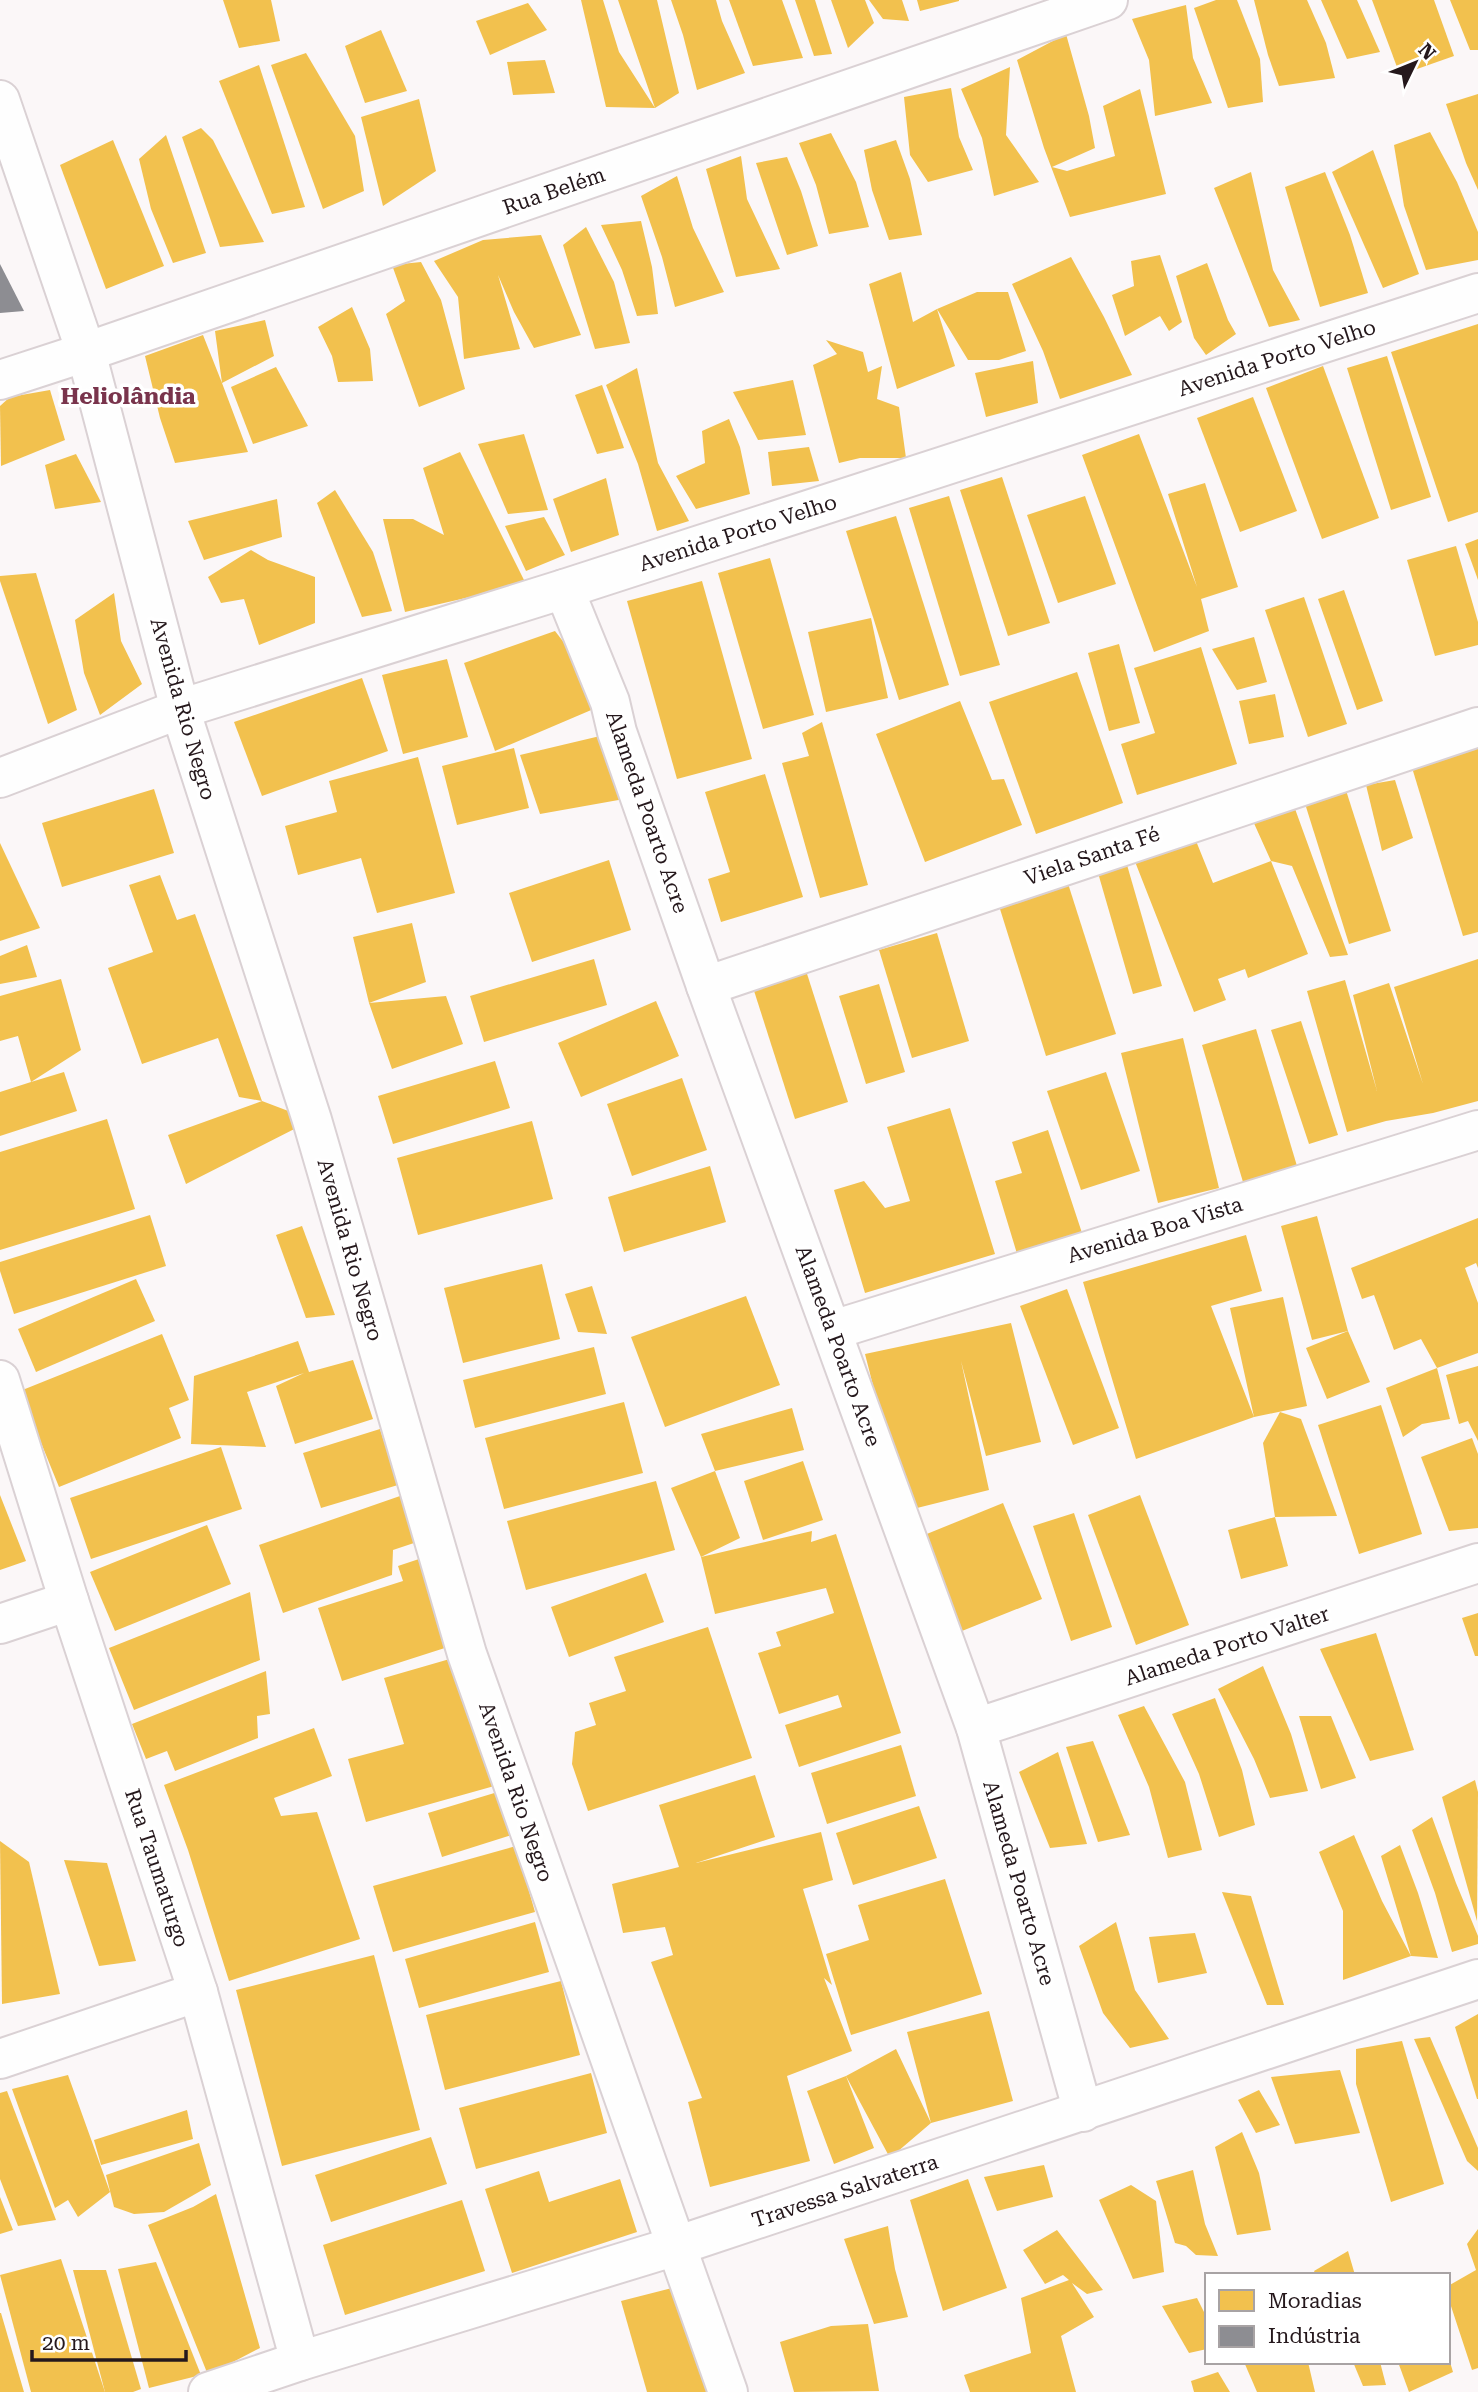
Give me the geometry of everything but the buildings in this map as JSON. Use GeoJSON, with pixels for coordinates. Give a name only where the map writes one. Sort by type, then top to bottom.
{"type":"FeatureCollection","features":[{"type":"Feature","properties":{"kind":"street","name":"Rua Belém"},"geometry":{"type":"LineString","coordinates":[[0,380],[1108,0]]}},
{"type":"Feature","properties":{"kind":"street","name":"Avenida Rio Negro"},"geometry":{"type":"LineString","coordinates":[[0,100],[86,352],[180,709],[312,1120],[467,1654],[728,2392]]}},
{"type":"Feature","properties":{"kind":"street","name":"Avenida Porto Velho"},"geometry":{"type":"LineString","coordinates":[[0,778],[180,709],[564,589],[1478,293]]}},
{"type":"Feature","properties":{"kind":"street","name":"Alameda Poarto Acre"},"geometry":{"type":"LineString","coordinates":[[564,589],[610,702],[617,732],[706,986],[976,1728],[1083,2112]]}},
{"type":"Feature","properties":{"kind":"street","name":"Viela Santa Fé"},"geometry":{"type":"LineString","coordinates":[[706,986],[1478,727]]}},
{"type":"Feature","properties":{"kind":"street","name":"Avenida Boa Vista"},"geometry":{"type":"LineString","coordinates":[[832,1330],[1478,1130]]}},
{"type":"Feature","properties":{"kind":"street","name":"Rua Taumaturgo"},"geometry":{"type":"LineString","coordinates":[[0,1380],[69,1601],[198,1992],[300,2361]]}},
{"type":"Feature","properties":{"kind":"street","name":"Alameda Porto Valter"},"geometry":{"type":"LineString","coordinates":[[976,1728],[1478,1563]]}},
{"type":"Feature","properties":{"kind":"street"},"geometry":{"type":"LineString","coordinates":[[0,1623],[69,1601]]}},
{"type":"Feature","properties":{"kind":"street","name":"Travessa Salvaterra"},"geometry":{"type":"LineString","coordinates":[[208,2392],[300,2361],[676,2246],[1478,1979]]}},
{"type":"Feature","properties":{"kind":"street"},"geometry":{"type":"LineString","coordinates":[[0,2059],[198,1992]]}},
{"type":"Feature","properties":{"kind":"district","name":"Heliolândia"},"geometry":{"type":"Point","coordinates":[128,396]}}]}
